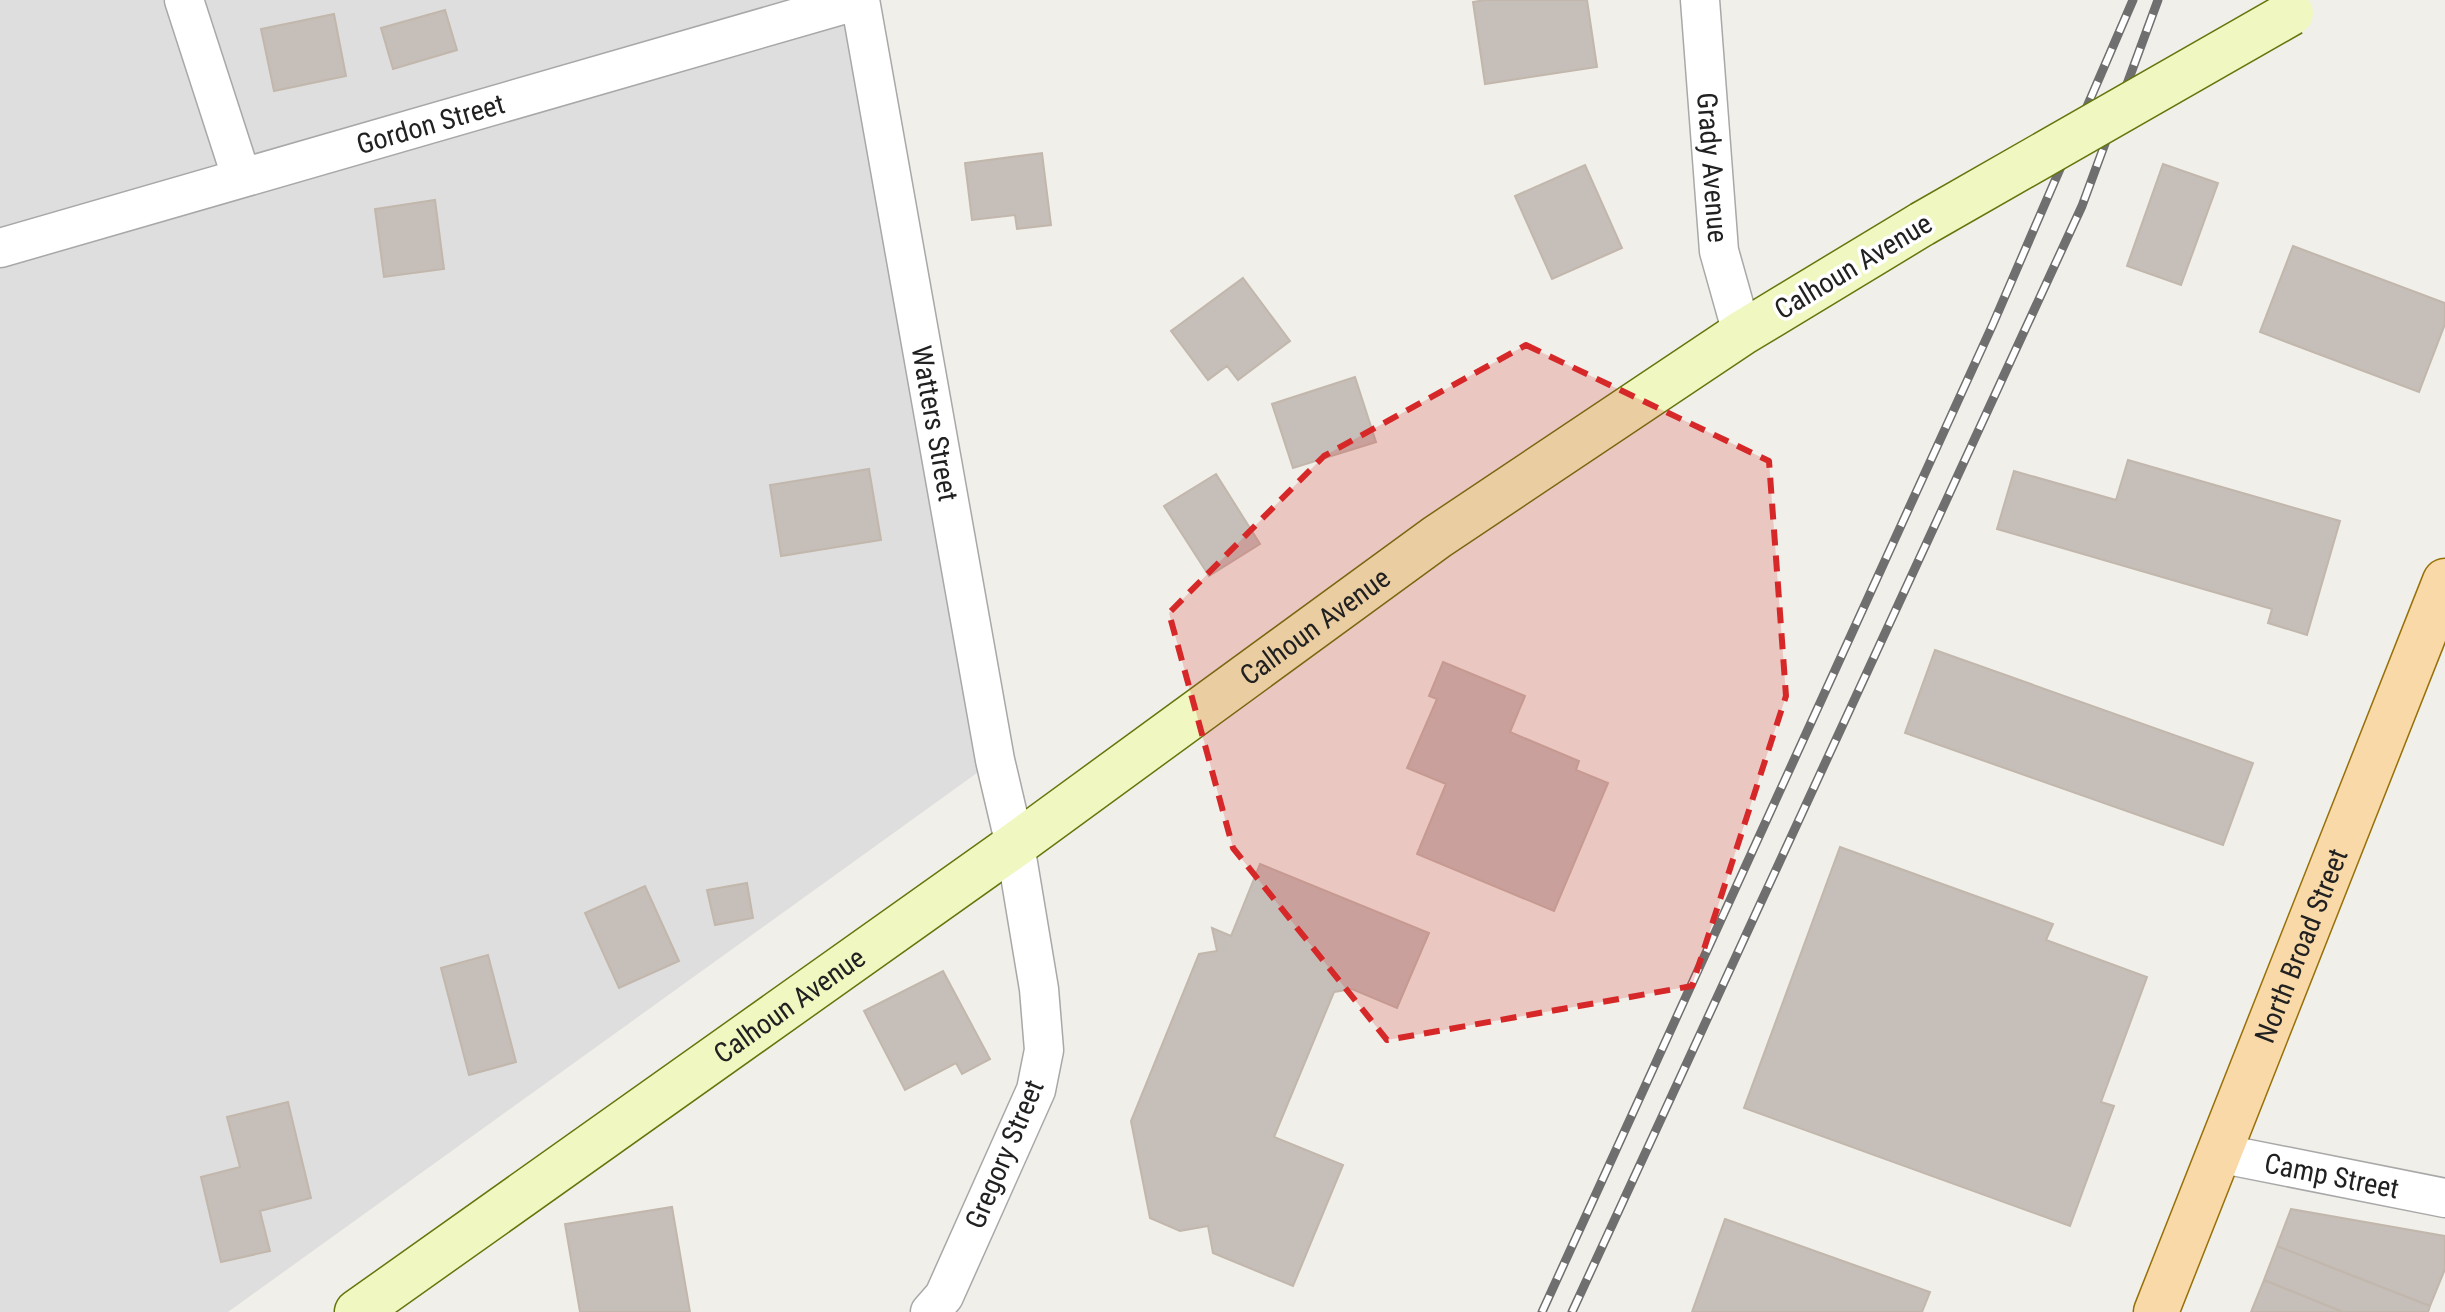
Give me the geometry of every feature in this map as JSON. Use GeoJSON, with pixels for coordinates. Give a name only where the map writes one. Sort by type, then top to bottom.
{"type":"FeatureCollection","features":[{"type":"Feature","properties":{"kind":"main road","name":"North Broad Street"},"geometry":{"type":"LineString","coordinates":[[2156,1312],[2445,581]]}},
{"type":"Feature","properties":{"kind":"street"},"geometry":{"type":"LineString","coordinates":[[184,0],[241,176]]}},
{"type":"Feature","properties":{"kind":"street","name":"Gordon Street"},"geometry":{"type":"LineString","coordinates":[[0,248],[241,176],[860,0]]}},
{"type":"Feature","properties":{"kind":"street","name":"Watters Street"},"geometry":{"type":"LineString","coordinates":[[860,0],[995,760],[1015,845]]}},
{"type":"Feature","properties":{"kind":"street","name":"Grady Avenue"},"geometry":{"type":"LineString","coordinates":[[1700,0],[1719,251],[1742,333]]}},
{"type":"Feature","properties":{"kind":"street","name":"Calhoun Avenue"},"geometry":{"type":"LineString","coordinates":[[357,1312],[1015,845],[1437,537],[1742,333],[1922,224],[2302,6]]}},
{"type":"Feature","properties":{"kind":"street","name":"Gregory Street"},"geometry":{"type":"LineString","coordinates":[[930,1312],[944,1296],[1036,1090],[1044,1050],[1039,989],[1015,845]]}},
{"type":"Feature","properties":{"kind":"street","name":"Camp Street"},"geometry":{"type":"LineString","coordinates":[[2218,1153],[2445,1198]]}},
{"type":"Feature","properties":{"kind":"highlighted area"},"geometry":{"type":"Polygon","coordinates":[[[1526,345],[1769,461],[1786,696],[1692,986],[1387,1040],[1233,848],[1169,613],[1324,456],[1526,345]]]}},
{"type":"Feature","properties":{"kind":"shaded area"},"geometry":{"type":"Polygon","coordinates":[[[0,0],[860,0],[995,760],[228,1312],[0,1312],[0,0]]]}},
{"type":"Feature","properties":{"kind":"building"},"geometry":{"type":"Polygon","coordinates":[[[1587,0],[1597,67],[1485,84],[1473,2],[1587,0]]]}},
{"type":"Feature","properties":{"kind":"building"},"geometry":{"type":"Polygon","coordinates":[[[445,10],[457,50],[393,69],[381,28],[445,10]]]}},
{"type":"Feature","properties":{"kind":"building"},"geometry":{"type":"Polygon","coordinates":[[[334,14],[346,76],[274,91],[261,29],[334,14]]]}},
{"type":"Feature","properties":{"kind":"building"},"geometry":{"type":"Polygon","coordinates":[[[1042,153],[1051,225],[1017,229],[1015,215],[972,220],[965,163],[1042,153]]]}},
{"type":"Feature","properties":{"kind":"building"},"geometry":{"type":"Polygon","coordinates":[[[2163,164],[2218,183],[2181,285],[2127,266],[2163,164]]]}},
{"type":"Feature","properties":{"kind":"building"},"geometry":{"type":"Polygon","coordinates":[[[1585,165],[1622,248],[1552,279],[1515,196],[1585,165]]]}},
{"type":"Feature","properties":{"kind":"building"},"geometry":{"type":"Polygon","coordinates":[[[435,200],[444,269],[384,277],[375,209],[435,200]]]}},
{"type":"Feature","properties":{"kind":"building"},"geometry":{"type":"Polygon","coordinates":[[[2293,246],[2445,303],[2445,324],[2419,392],[2260,332],[2293,246]]]}},
{"type":"Feature","properties":{"kind":"building"},"geometry":{"type":"Polygon","coordinates":[[[1243,278],[1290,341],[1238,380],[1227,366],[1208,380],[1171,331],[1243,278]]]}},
{"type":"Feature","properties":{"kind":"building"},"geometry":{"type":"Polygon","coordinates":[[[1355,377],[1376,442],[1293,468],[1272,404],[1355,377]]]}},
{"type":"Feature","properties":{"kind":"building"},"geometry":{"type":"Polygon","coordinates":[[[2128,460],[2340,521],[2307,635],[2268,623],[2272,609],[1997,529],[2014,471],[2116,500],[2128,460]]]}},
{"type":"Feature","properties":{"kind":"building"},"geometry":{"type":"Polygon","coordinates":[[[869,469],[881,540],[781,556],[770,485],[869,469]]]}},
{"type":"Feature","properties":{"kind":"building"},"geometry":{"type":"Polygon","coordinates":[[[1216,474],[1260,544],[1209,576],[1164,506],[1216,474]]]}},
{"type":"Feature","properties":{"kind":"building"},"geometry":{"type":"Polygon","coordinates":[[[1935,650],[2253,763],[2223,845],[1905,733],[1935,650]]]}},
{"type":"Feature","properties":{"kind":"building"},"geometry":{"type":"Polygon","coordinates":[[[1443,662],[1525,696],[1510,732],[1579,761],[1576,770],[1608,783],[1554,911],[1417,854],[1446,784],[1407,768],[1437,699],[1429,696],[1443,662]]]}},
{"type":"Feature","properties":{"kind":"building"},"geometry":{"type":"Polygon","coordinates":[[[1840,847],[2053,924],[2046,940],[2147,977],[2101,1102],[2114,1106],[2070,1226],[1744,1108],[1840,847]]]}},
{"type":"Feature","properties":{"kind":"building"},"geometry":{"type":"Polygon","coordinates":[[[1260,864],[1429,933],[1397,1008],[1352,989],[1334,992],[1274,1137],[1343,1165],[1293,1286],[1213,1253],[1208,1226],[1180,1231],[1150,1218],[1131,1121],[1199,954],[1217,951],[1212,928],[1231,936],[1260,864]]]}},
{"type":"Feature","properties":{"kind":"building"},"geometry":{"type":"Polygon","coordinates":[[[747,883],[753,918],[715,925],[707,890],[747,883]]]}},
{"type":"Feature","properties":{"kind":"building"},"geometry":{"type":"Polygon","coordinates":[[[645,886],[679,961],[619,988],[585,913],[645,886]]]}},
{"type":"Feature","properties":{"kind":"building"},"geometry":{"type":"Polygon","coordinates":[[[488,955],[516,1062],[469,1075],[441,968],[488,955]]]}},
{"type":"Feature","properties":{"kind":"building"},"geometry":{"type":"Polygon","coordinates":[[[943,971],[990,1059],[962,1074],[956,1063],[905,1090],[864,1011],[943,971]]]}},
{"type":"Feature","properties":{"kind":"building"},"geometry":{"type":"Polygon","coordinates":[[[288,1102],[311,1198],[260,1211],[270,1251],[221,1262],[201,1177],[240,1167],[227,1117],[288,1102]]]}},
{"type":"Feature","properties":{"kind":"building"},"geometry":{"type":"Polygon","coordinates":[[[672,1207],[690,1312],[580,1312],[565,1224],[672,1207]]]}},
{"type":"Feature","properties":{"kind":"building"},"geometry":{"type":"Polygon","coordinates":[[[2291,1209],[2445,1236],[2445,1269],[2430,1306],[2277,1246],[2291,1209]]]}},
{"type":"Feature","properties":{"kind":"building"},"geometry":{"type":"Polygon","coordinates":[[[1725,1219],[1930,1292],[1922,1312],[1692,1312],[1725,1219]]]}},
{"type":"Feature","properties":{"kind":"building"},"geometry":{"type":"Polygon","coordinates":[[[2277,1246],[2430,1306],[2428,1312],[2343,1312],[2264,1280],[2277,1246]]]}},
{"type":"Feature","properties":{"kind":"building"},"geometry":{"type":"Polygon","coordinates":[[[2264,1280],[2343,1312],[2251,1312],[2264,1280]]]}},
{"type":"Feature","properties":{"kind":"railway"},"geometry":{"type":"LineString","coordinates":[[1542,1312],[1993,324],[2133,0]]}},
{"type":"Feature","properties":{"kind":"railway"},"geometry":{"type":"LineString","coordinates":[[1572,1312],[2082,206],[2158,0]]}}]}
